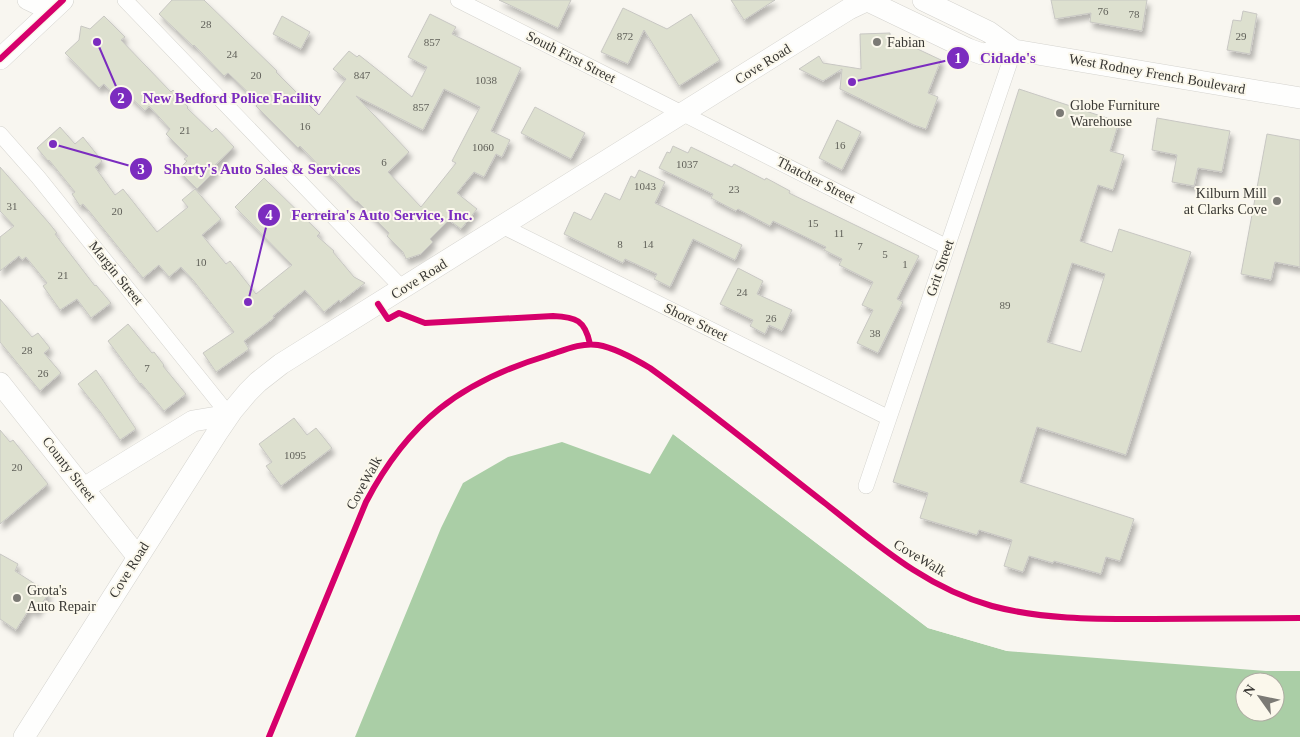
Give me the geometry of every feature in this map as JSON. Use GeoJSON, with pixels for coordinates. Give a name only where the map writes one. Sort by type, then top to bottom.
{"type":"FeatureCollection","features":[{"type":"Feature","properties":{"kind":"main road","name":"Cove Road"},"geometry":{"type":"LineString","coordinates":[[24,737],[137,556],[229,415],[258,382],[281,364],[849,9],[867,0]]}},
{"type":"Feature","properties":{"kind":"main road","name":"West Rodney French Boulevard"},"geometry":{"type":"LineString","coordinates":[[867,0],[982,54],[1014,50],[1300,98]]}},
{"type":"Feature","properties":{"kind":"main road","name":"West Rodney French Boulevard"},"geometry":{"type":"LineString","coordinates":[[923,0],[989,32],[1014,50]]}},
{"type":"Feature","properties":{"kind":"main road"},"geometry":{"type":"LineString","coordinates":[[0,59],[56,6]]}},
{"type":"Feature","properties":{"kind":"main road","name":"County Street"},"geometry":{"type":"LineString","coordinates":[[0,383],[137,556]]}},
{"type":"Feature","properties":{"kind":"main road"},"geometry":{"type":"LineString","coordinates":[[84,488],[193,420],[229,415]]}},
{"type":"Feature","properties":{"kind":"street"},"geometry":{"type":"LineString","coordinates":[[27,0],[56,6]]}},
{"type":"Feature","properties":{"kind":"street"},"geometry":{"type":"LineString","coordinates":[[125,0],[403,289]]}},
{"type":"Feature","properties":{"kind":"street","name":"South First Street"},"geometry":{"type":"LineString","coordinates":[[458,0],[684,113]]}},
{"type":"Feature","properties":{"kind":"street","name":"Grit Street"},"geometry":{"type":"LineString","coordinates":[[866,486],[1014,50]]}},
{"type":"Feature","properties":{"kind":"street","name":"Thatcher Street"},"geometry":{"type":"LineString","coordinates":[[684,113],[947,246]]}},
{"type":"Feature","properties":{"kind":"street","name":"Margin Street"},"geometry":{"type":"LineString","coordinates":[[0,134],[38,177],[229,415]]}},
{"type":"Feature","properties":{"kind":"street","name":"Shore Street"},"geometry":{"type":"LineString","coordinates":[[502,226],[889,418]]}},
{"type":"Feature","properties":{"kind":"shaded area"},"geometry":{"type":"Polygon","coordinates":[[[673,434],[928,628],[1007,651],[1300,667],[1300,737],[355,737],[441,528],[463,483],[508,457],[562,442],[650,474],[673,434]]]}},
{"type":"Feature","properties":{"kind":"pier"},"geometry":{"type":"Polygon","coordinates":[[[673,431],[929,625],[1008,649],[1300,664],[1300,671],[1266,671],[1007,651],[928,628],[673,434],[673,431]]]}},
{"type":"Feature","properties":{"kind":"building"},"geometry":{"type":"Polygon","coordinates":[[[172,0],[204,0],[319,115],[346,79],[333,69],[349,51],[357,57],[359,55],[412,97],[427,67],[408,57],[430,14],[456,27],[452,34],[521,68],[491,131],[510,140],[502,157],[496,154],[484,177],[474,172],[457,193],[477,209],[461,229],[449,220],[430,239],[433,242],[421,254],[406,259],[403,252],[387,236],[389,233],[300,146],[298,148],[256,106],[259,103],[228,73],[224,76],[194,45],[159,14],[172,0]],[[444,89],[423,130],[356,96],[409,152],[388,172],[421,207],[456,163],[452,161],[480,107],[444,89]]]}},
{"type":"Feature","properties":{"kind":"building"},"geometry":{"type":"Polygon","coordinates":[[[499,0],[571,0],[558,28],[499,0]]]}},
{"type":"Feature","properties":{"kind":"building"},"geometry":{"type":"Polygon","coordinates":[[[731,0],[775,0],[744,20],[731,0]]]}},
{"type":"Feature","properties":{"kind":"building"},"geometry":{"type":"Polygon","coordinates":[[[1051,0],[1147,0],[1142,31],[1090,22],[1091,13],[1055,19],[1051,0]]]}},
{"type":"Feature","properties":{"kind":"building"},"geometry":{"type":"Polygon","coordinates":[[[623,8],[667,29],[691,14],[720,60],[679,86],[644,30],[628,64],[601,52],[623,8]]]}},
{"type":"Feature","properties":{"kind":"building"},"geometry":{"type":"Polygon","coordinates":[[[1243,11],[1257,14],[1250,54],[1227,50],[1233,20],[1241,21],[1243,11]]]}},
{"type":"Feature","properties":{"kind":"building"},"geometry":{"type":"Polygon","coordinates":[[[104,16],[125,37],[121,40],[171,92],[173,90],[187,108],[212,132],[216,128],[234,147],[213,167],[216,170],[197,189],[178,170],[187,161],[184,159],[188,156],[166,134],[170,129],[149,106],[145,111],[121,88],[114,95],[104,84],[99,88],[65,53],[79,40],[81,26],[90,29],[104,16]]]}},
{"type":"Feature","properties":{"kind":"building"},"geometry":{"type":"Polygon","coordinates":[[[282,16],[310,32],[301,49],[273,34],[282,16]]]}},
{"type":"Feature","properties":{"kind":"building"},"geometry":{"type":"Polygon","coordinates":[[[890,33],[890,36],[941,60],[928,93],[938,97],[926,129],[840,89],[842,69],[823,81],[799,69],[819,56],[823,63],[861,69],[860,34],[890,33]]]}},
{"type":"Feature","properties":{"kind":"building"},"geometry":{"type":"Polygon","coordinates":[[[1019,89],[1119,122],[1110,151],[1124,155],[1113,190],[1098,185],[1080,241],[1112,252],[1119,229],[1191,252],[1126,455],[1037,427],[1020,482],[1134,519],[1120,561],[1106,557],[1101,574],[1029,556],[1023,572],[1004,566],[1012,540],[979,530],[977,535],[920,518],[928,493],[893,482],[1019,89]],[[1072,263],[1047,342],[1081,352],[1105,274],[1072,263]]]}},
{"type":"Feature","properties":{"kind":"building"},"geometry":{"type":"Polygon","coordinates":[[[535,107],[585,133],[571,159],[521,133],[535,107]]]}},
{"type":"Feature","properties":{"kind":"building"},"geometry":{"type":"Polygon","coordinates":[[[1157,118],[1230,131],[1222,172],[1198,168],[1194,186],[1172,182],[1177,155],[1152,150],[1157,118]]]}},
{"type":"Feature","properties":{"kind":"building"},"geometry":{"type":"Polygon","coordinates":[[[837,120],[861,132],[842,170],[819,158],[837,120]]]}},
{"type":"Feature","properties":{"kind":"building"},"geometry":{"type":"Polygon","coordinates":[[[60,127],[75,144],[83,137],[102,161],[95,167],[115,195],[123,189],[157,232],[188,207],[182,200],[195,189],[221,219],[202,235],[226,264],[230,261],[256,294],[292,265],[235,207],[264,178],[320,233],[317,236],[334,251],[354,277],[365,283],[324,312],[305,290],[273,316],[274,318],[244,341],[249,349],[216,372],[203,353],[234,332],[181,267],[169,277],[159,265],[143,278],[83,204],[80,206],[72,194],[75,192],[37,148],[60,127]]]}},
{"type":"Feature","properties":{"kind":"building","name":"Kilburn Mill at Clarks Cove"},"geometry":{"type":"Polygon","coordinates":[[[1267,134],[1300,140],[1300,267],[1275,262],[1271,280],[1241,274],[1267,134]]]}},
{"type":"Feature","properties":{"kind":"building"},"geometry":{"type":"Polygon","coordinates":[[[673,146],[688,153],[691,147],[732,167],[734,164],[765,180],[766,178],[790,191],[789,193],[919,256],[897,299],[903,302],[878,353],[857,343],[873,310],[862,305],[873,282],[839,265],[842,259],[824,250],[826,247],[773,221],[770,226],[738,209],[736,211],[711,198],[713,194],[659,168],[667,152],[670,153],[673,146]]]}},
{"type":"Feature","properties":{"kind":"building"},"geometry":{"type":"Polygon","coordinates":[[[0,167],[49,223],[57,233],[55,234],[95,286],[111,303],[91,318],[77,299],[60,310],[43,286],[47,283],[26,257],[22,260],[19,256],[0,271],[0,237],[14,226],[0,211],[0,167]]]}},
{"type":"Feature","properties":{"kind":"building"},"geometry":{"type":"Polygon","coordinates":[[[639,170],[665,182],[655,203],[742,245],[735,260],[693,239],[670,287],[654,279],[657,274],[625,259],[623,263],[564,234],[574,212],[591,220],[605,193],[620,200],[631,176],[635,178],[639,170]]]}},
{"type":"Feature","properties":{"kind":"building"},"geometry":{"type":"Polygon","coordinates":[[[738,268],[763,281],[757,294],[792,310],[782,331],[769,325],[765,334],[750,326],[753,320],[720,304],[738,268]]]}},
{"type":"Feature","properties":{"kind":"building"},"geometry":{"type":"Polygon","coordinates":[[[0,299],[32,337],[38,333],[50,348],[44,353],[61,373],[40,391],[0,342],[0,299]]]}},
{"type":"Feature","properties":{"kind":"building"},"geometry":{"type":"Polygon","coordinates":[[[128,324],[152,353],[154,352],[186,394],[164,411],[140,384],[108,341],[128,324]]]}},
{"type":"Feature","properties":{"kind":"building"},"geometry":{"type":"Polygon","coordinates":[[[96,370],[136,429],[120,440],[78,384],[96,370]]]}},
{"type":"Feature","properties":{"kind":"building"},"geometry":{"type":"Polygon","coordinates":[[[294,418],[307,435],[316,428],[332,448],[281,486],[266,466],[272,462],[259,444],[294,418]]]}},
{"type":"Feature","properties":{"kind":"building"},"geometry":{"type":"Polygon","coordinates":[[[0,430],[10,442],[13,440],[48,484],[0,524],[0,430]]]}},
{"type":"Feature","properties":{"kind":"building"},"geometry":{"type":"Polygon","coordinates":[[[0,554],[18,564],[15,571],[49,593],[36,612],[30,608],[16,630],[0,619],[0,554]]]}},
{"type":"Feature","properties":{"kind":"cycle path"},"geometry":{"type":"LineString","coordinates":[[0,59],[63,0]]}},
{"type":"Feature","properties":{"kind":"cycle path"},"geometry":{"type":"LineString","coordinates":[[378,304],[388,319],[399,313],[425,323],[553,316],[568,317],[582,325],[590,344]]}},
{"type":"Feature","properties":{"kind":"cycle path","name":"CoveWalk"},"geometry":{"type":"LineString","coordinates":[[269,737],[366,502],[382,474],[400,449],[440,409],[462,393],[515,366],[578,346],[592,344],[612,349],[650,368],[717,418],[884,550],[924,577],[968,598],[1012,611],[1072,618],[1300,618]]}},
{"type":"Feature","properties":{"kind":"place","name":"New Bedford Police Facility"},"geometry":{"type":"Point","coordinates":[97,42]}},
{"type":"Feature","properties":{"kind":"place","name":"Fabian"},"geometry":{"type":"Point","coordinates":[877,42]}},
{"type":"Feature","properties":{"kind":"place","name":"Cidade's"},"geometry":{"type":"Point","coordinates":[852,82]}},
{"type":"Feature","properties":{"kind":"place","name":"Globe Furniture Warehouse"},"geometry":{"type":"Point","coordinates":[1060,113]}},
{"type":"Feature","properties":{"kind":"place","name":"Shorty's Auto Sales & Services"},"geometry":{"type":"Point","coordinates":[53,144]}},
{"type":"Feature","properties":{"kind":"place","name":"Kilburn Mill at Clarks Cove"},"geometry":{"type":"Point","coordinates":[1277,201]}},
{"type":"Feature","properties":{"kind":"place","name":"Ferreira's Auto Service, Inc."},"geometry":{"type":"Point","coordinates":[248,302]}},
{"type":"Feature","properties":{"kind":"place","name":"Grota's Auto Repair"},"geometry":{"type":"Point","coordinates":[17,598]}}]}
